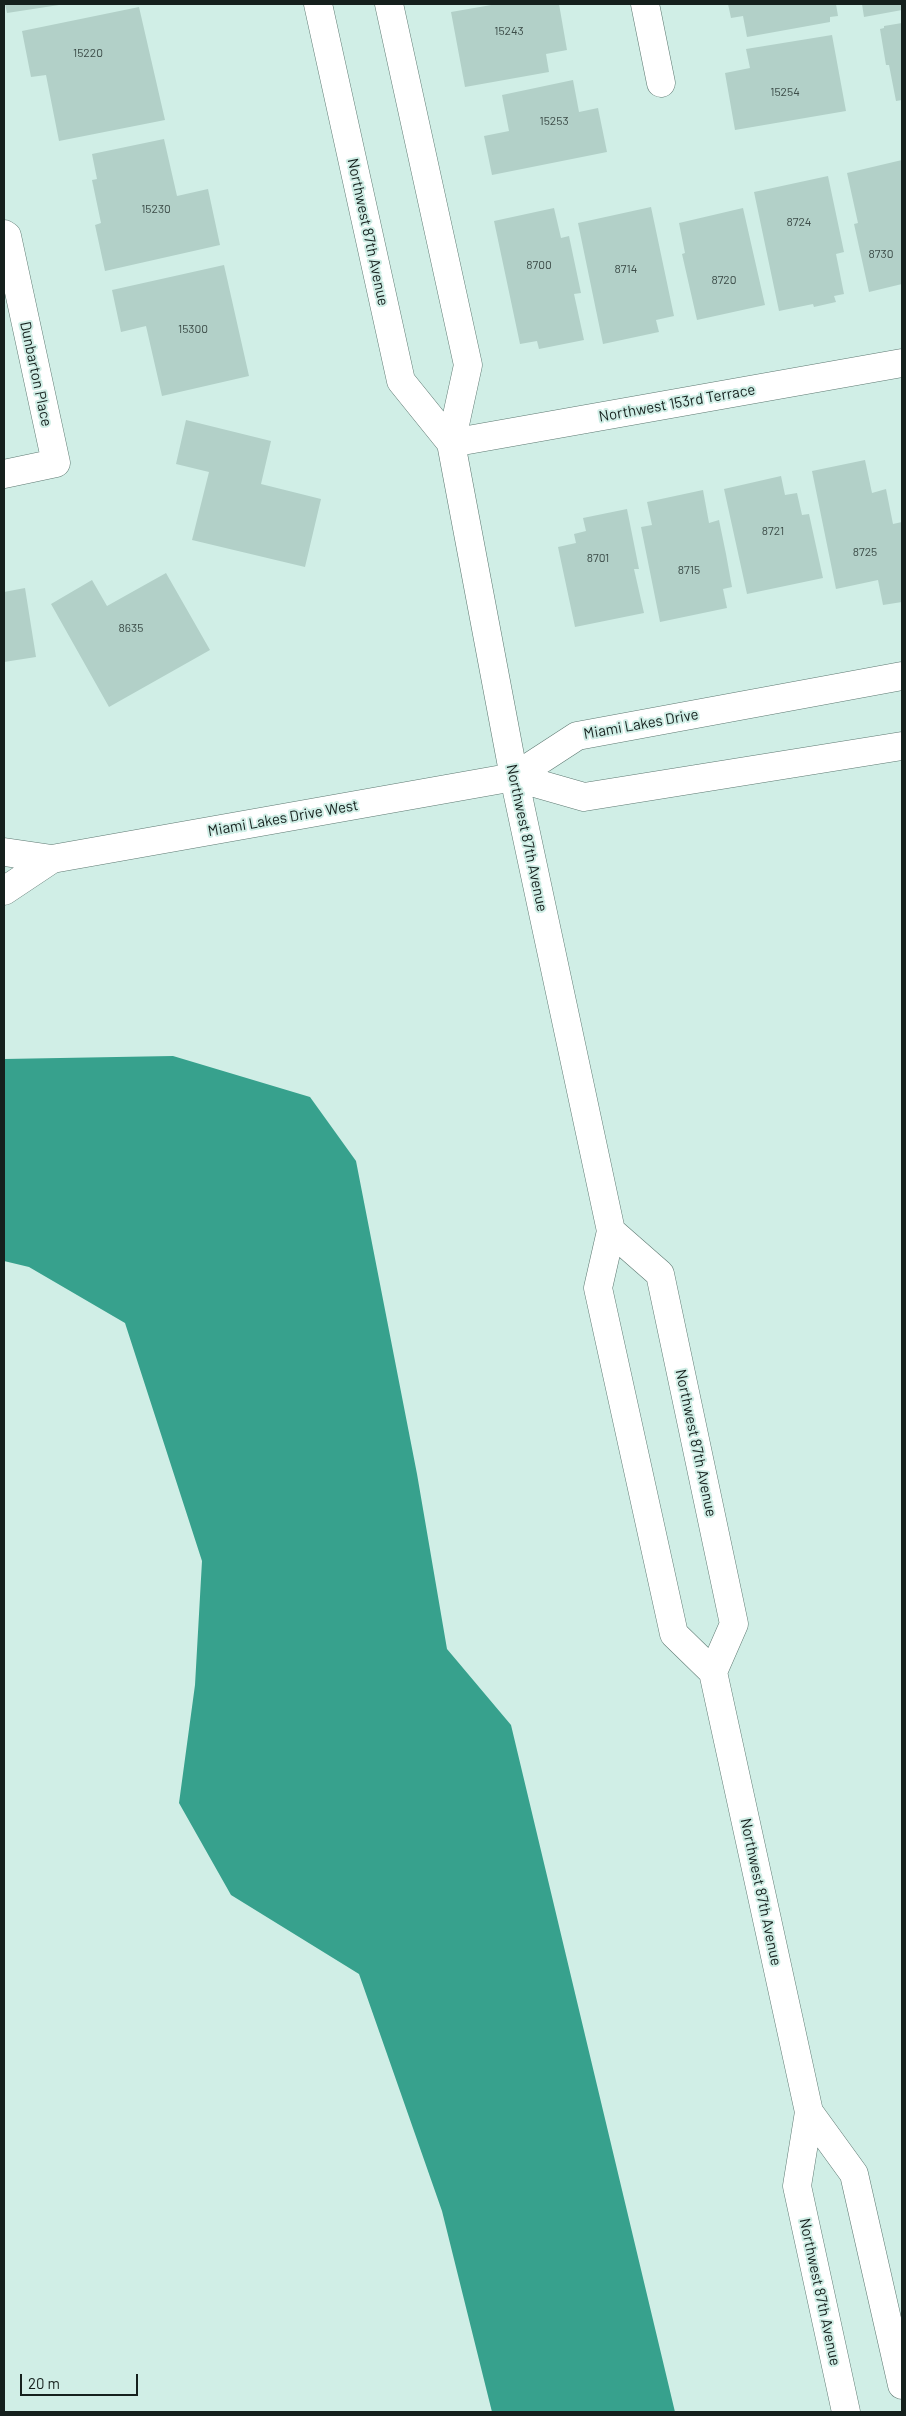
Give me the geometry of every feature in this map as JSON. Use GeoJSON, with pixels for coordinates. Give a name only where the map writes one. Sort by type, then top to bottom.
{"type":"FeatureCollection","features":[{"type":"Feature","properties":{"kind":"street","name":"Northwest 87th Avenue"},"geometry":{"type":"LineString","coordinates":[[318,4],[401,381],[451,444]]}},
{"type":"Feature","properties":{"kind":"street","name":"Northwest 87th Avenue"},"geometry":{"type":"LineString","coordinates":[[389,4],[468,365],[451,444],[514,777],[611,1231],[598,1288],[674,1634],[713,1672],[809,2112],[796,2186],[846,2412]]}},
{"type":"Feature","properties":{"kind":"street"},"geometry":{"type":"LineString","coordinates":[[645,4],[661,84]]}},
{"type":"Feature","properties":{"kind":"street","name":"Dunbarton Place"},"geometry":{"type":"LineString","coordinates":[[4,234],[9,246],[56,463],[4,474]]}},
{"type":"Feature","properties":{"kind":"street","name":"Northwest 153rd Terrace"},"geometry":{"type":"LineString","coordinates":[[451,444],[902,363]]}},
{"type":"Feature","properties":{"kind":"street","name":"Miami Lakes Drive"},"geometry":{"type":"LineString","coordinates":[[514,777],[577,736],[902,676]]}},
{"type":"Feature","properties":{"kind":"street"},"geometry":{"type":"LineString","coordinates":[[514,777],[584,797],[902,746]]}},
{"type":"Feature","properties":{"kind":"street","name":"Miami Lakes Drive West"},"geometry":{"type":"LineString","coordinates":[[4,852],[52,859],[514,777]]}},
{"type":"Feature","properties":{"kind":"street","name":"Miami Lakes Drive West"},"geometry":{"type":"LineString","coordinates":[[4,890],[52,859]]}},
{"type":"Feature","properties":{"kind":"street","name":"Northwest 87th Avenue"},"geometry":{"type":"LineString","coordinates":[[611,1231],[660,1274],[734,1624],[713,1672]]}},
{"type":"Feature","properties":{"kind":"street","name":"Northwest 87th Avenue"},"geometry":{"type":"LineString","coordinates":[[809,2112],[854,2174],[902,2386]]}},
{"type":"Feature","properties":{"kind":"shaded area"},"geometry":{"type":"Polygon","coordinates":[[[173,1056],[310,1097],[356,1161],[417,1474],[447,1649],[511,1725],[675,2412],[492,2412],[442,2211],[359,1974],[231,1895],[179,1803],[195,1685],[202,1561],[125,1323],[29,1267],[4,1261],[4,1059],[173,1056]]]}},
{"type":"Feature","properties":{"kind":"building"},"geometry":{"type":"Polygon","coordinates":[[[5,4],[59,4],[59,5],[7,13],[5,4]]]}},
{"type":"Feature","properties":{"kind":"building"},"geometry":{"type":"Polygon","coordinates":[[[497,4],[559,4],[567,50],[546,54],[549,72],[465,87],[451,12],[497,4]]]}},
{"type":"Feature","properties":{"kind":"building"},"geometry":{"type":"Polygon","coordinates":[[[728,4],[836,4],[838,16],[830,17],[830,22],[747,37],[743,16],[731,18],[728,4]]]}},
{"type":"Feature","properties":{"kind":"building"},"geometry":{"type":"Polygon","coordinates":[[[862,4],[902,4],[902,10],[864,17],[862,4]]]}},
{"type":"Feature","properties":{"kind":"building"},"geometry":{"type":"Polygon","coordinates":[[[139,7],[165,120],[59,141],[46,75],[31,77],[22,31],[139,7]]]}},
{"type":"Feature","properties":{"kind":"building"},"geometry":{"type":"Polygon","coordinates":[[[902,23],[902,100],[896,101],[889,65],[886,65],[880,29],[884,28],[884,26],[902,23]]]}},
{"type":"Feature","properties":{"kind":"building"},"geometry":{"type":"Polygon","coordinates":[[[832,35],[846,111],[735,130],[725,73],[750,68],[746,49],[832,35]]]}},
{"type":"Feature","properties":{"kind":"building"},"geometry":{"type":"Polygon","coordinates":[[[573,80],[579,112],[598,108],[607,152],[492,175],[484,136],[509,131],[502,95],[573,80]]]}},
{"type":"Feature","properties":{"kind":"building"},"geometry":{"type":"Polygon","coordinates":[[[164,139],[177,196],[208,189],[220,245],[105,271],[95,225],[101,223],[92,180],[97,179],[92,154],[164,139]]]}},
{"type":"Feature","properties":{"kind":"building"},"geometry":{"type":"Polygon","coordinates":[[[902,160],[902,284],[869,292],[854,224],[858,223],[847,173],[902,160]]]}},
{"type":"Feature","properties":{"kind":"building"},"geometry":{"type":"Polygon","coordinates":[[[828,176],[844,252],[836,254],[844,294],[834,296],[836,302],[814,307],[813,304],[779,311],[754,192],[828,176]]]}},
{"type":"Feature","properties":{"kind":"building"},"geometry":{"type":"Polygon","coordinates":[[[651,207],[674,316],[656,320],[659,332],[603,344],[578,223],[651,207]]]}},
{"type":"Feature","properties":{"kind":"building"},"geometry":{"type":"Polygon","coordinates":[[[554,208],[561,238],[569,236],[581,293],[574,294],[584,340],[539,349],[537,341],[520,344],[494,221],[554,208]]]}},
{"type":"Feature","properties":{"kind":"building"},"geometry":{"type":"Polygon","coordinates":[[[743,208],[765,305],[697,320],[682,254],[685,253],[679,223],[743,208]]]}},
{"type":"Feature","properties":{"kind":"building"},"geometry":{"type":"Polygon","coordinates":[[[224,265],[249,376],[162,396],[146,326],[121,332],[112,290],[224,265]]]}},
{"type":"Feature","properties":{"kind":"building"},"geometry":{"type":"Polygon","coordinates":[[[186,420],[271,441],[261,484],[321,499],[305,567],[192,540],[209,472],[176,464],[186,420]]]}},
{"type":"Feature","properties":{"kind":"building"},"geometry":{"type":"Polygon","coordinates":[[[865,460],[872,493],[886,489],[893,524],[902,522],[902,602],[883,605],[878,580],[836,589],[812,471],[865,460]]]}},
{"type":"Feature","properties":{"kind":"building"},"geometry":{"type":"Polygon","coordinates":[[[781,476],[785,495],[797,493],[802,515],[809,514],[823,578],[747,594],[724,489],[781,476]]]}},
{"type":"Feature","properties":{"kind":"building"},"geometry":{"type":"Polygon","coordinates":[[[703,490],[709,523],[719,520],[726,554],[732,587],[723,589],[727,608],[660,622],[641,527],[652,525],[647,502],[703,490]]]}},
{"type":"Feature","properties":{"kind":"building"},"geometry":{"type":"Polygon","coordinates":[[[627,509],[639,569],[634,569],[644,613],[575,627],[558,547],[576,543],[574,534],[586,531],[583,518],[627,509]]]}},
{"type":"Feature","properties":{"kind":"building"},"geometry":{"type":"Polygon","coordinates":[[[166,573],[210,650],[109,707],[51,604],[92,580],[107,606],[166,573]]]}},
{"type":"Feature","properties":{"kind":"building"},"geometry":{"type":"Polygon","coordinates":[[[25,588],[36,657],[4,662],[4,592],[25,588]]]}}]}
